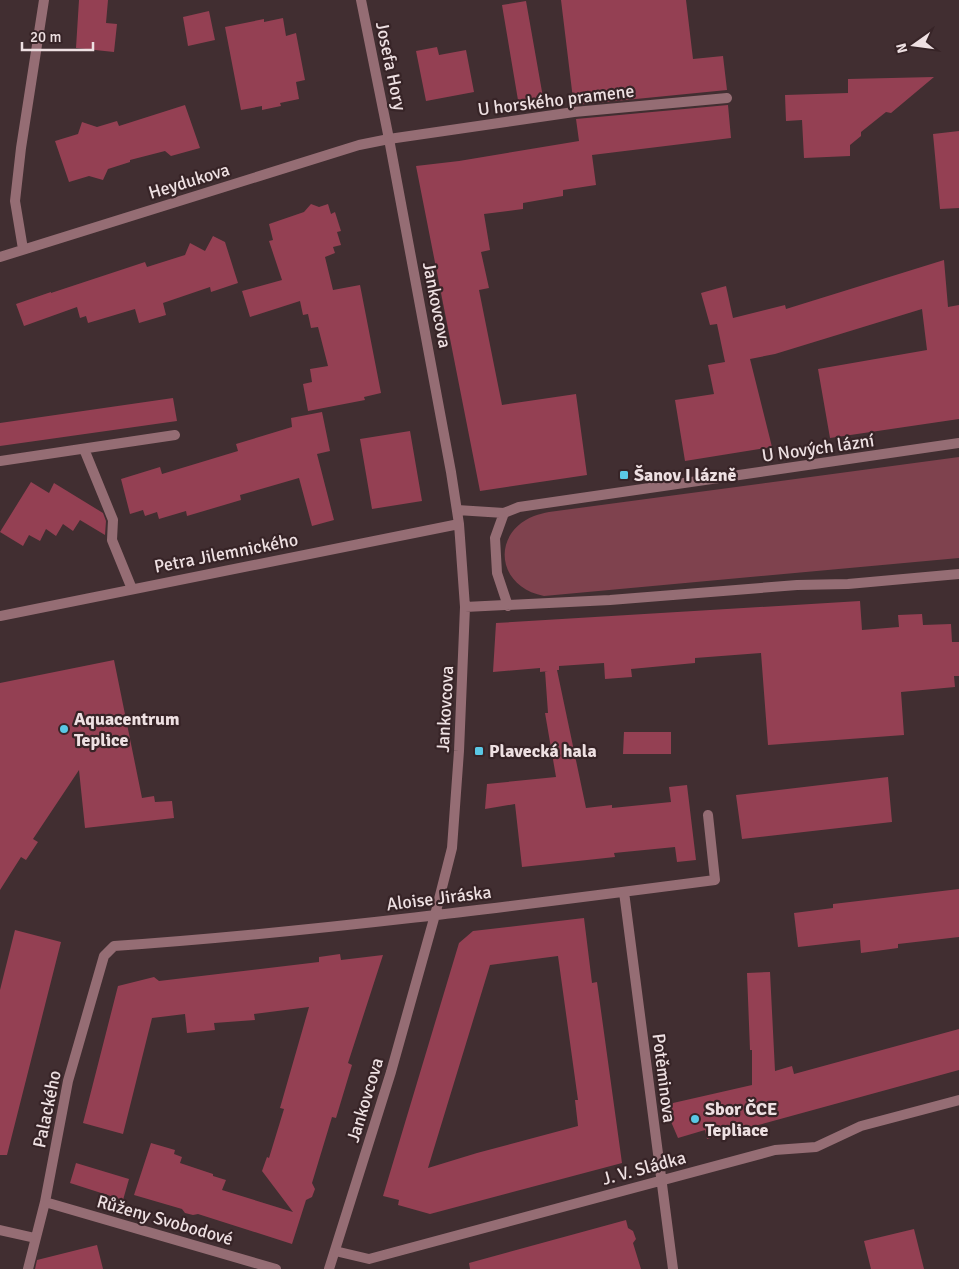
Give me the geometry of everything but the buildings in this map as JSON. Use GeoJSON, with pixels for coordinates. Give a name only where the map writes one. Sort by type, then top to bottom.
{"type":"FeatureCollection","features":[{"type":"Feature","properties":{"kind":"street"},"geometry":{"type":"LineString","coordinates":[[23,249],[15,202],[20,148],[44,0]]}},
{"type":"Feature","properties":{"kind":"street","name":"Josefa Hory"},"geometry":{"type":"LineString","coordinates":[[360,0],[389,139]]}},
{"type":"Feature","properties":{"kind":"street","name":"U horského pramene"},"geometry":{"type":"LineString","coordinates":[[389,139],[574,112],[727,98]]}},
{"type":"Feature","properties":{"kind":"street","name":"Heydukova"},"geometry":{"type":"LineString","coordinates":[[0,257],[359,146],[389,139]]}},
{"type":"Feature","properties":{"kind":"street","name":"Jankovcova"},"geometry":{"type":"LineString","coordinates":[[328,1269],[391,1072],[435,915],[452,848],[460,751],[465,607],[457,510],[389,139]]}},
{"type":"Feature","properties":{"kind":"street"},"geometry":{"type":"LineString","coordinates":[[0,461],[175,435]]}},
{"type":"Feature","properties":{"kind":"street","name":"U Nových lázní"},"geometry":{"type":"LineString","coordinates":[[457,510],[504,513],[519,507],[537,504],[959,443]]}},
{"type":"Feature","properties":{"kind":"street"},"geometry":{"type":"LineString","coordinates":[[84,449],[113,520],[112,540],[132,589]]}},
{"type":"Feature","properties":{"kind":"street"},"geometry":{"type":"LineString","coordinates":[[504,513],[495,538],[498,573],[508,606]]}},
{"type":"Feature","properties":{"kind":"street","name":"Petra Jilemnického"},"geometry":{"type":"LineString","coordinates":[[0,616],[458,524]]}},
{"type":"Feature","properties":{"kind":"street"},"geometry":{"type":"LineString","coordinates":[[465,607],[610,600],[797,585],[848,584],[959,574]]}},
{"type":"Feature","properties":{"kind":"street","name":"Aloise Jiráska"},"geometry":{"type":"LineString","coordinates":[[104,956],[114,946],[219,938],[435,915],[715,880],[708,815]]}},
{"type":"Feature","properties":{"kind":"street","name":"Potěminova"},"geometry":{"type":"LineString","coordinates":[[624,892],[673,1269]]}},
{"type":"Feature","properties":{"kind":"street","name":"Palackého"},"geometry":{"type":"LineString","coordinates":[[28,1269],[45,1202],[68,1081],[104,956]]}},
{"type":"Feature","properties":{"kind":"street","name":"J. V. Sládka"},"geometry":{"type":"LineString","coordinates":[[335,1251],[369,1259],[775,1150],[816,1147],[862,1126],[959,1100]]}},
{"type":"Feature","properties":{"kind":"street","name":"Růženy Svobodové"},"geometry":{"type":"LineString","coordinates":[[45,1202],[276,1269]]}},
{"type":"Feature","properties":{"kind":"street"},"geometry":{"type":"LineString","coordinates":[[0,1230],[35,1238]]}},
{"type":"Feature","properties":{"kind":"shaded area"},"geometry":{"type":"Polygon","coordinates":[[[959,457],[959,558],[544,596],[528,591],[516,582],[508,571],[505,559],[506,546],[511,534],[520,524],[543,513],[959,457]]]}},
{"type":"Feature","properties":{"kind":"place","name":"Šanov I lázně"},"geometry":{"type":"Point","coordinates":[624,475]}},
{"type":"Feature","properties":{"kind":"place","name":"Aquacentrum Teplice"},"geometry":{"type":"Point","coordinates":[64,729]}},
{"type":"Feature","properties":{"kind":"place","name":"Plavecká hala"},"geometry":{"type":"Point","coordinates":[479,751]}},
{"type":"Feature","properties":{"kind":"place","name":"Sbor ČCE Tepliace"},"geometry":{"type":"Point","coordinates":[695,1119]}}]}
